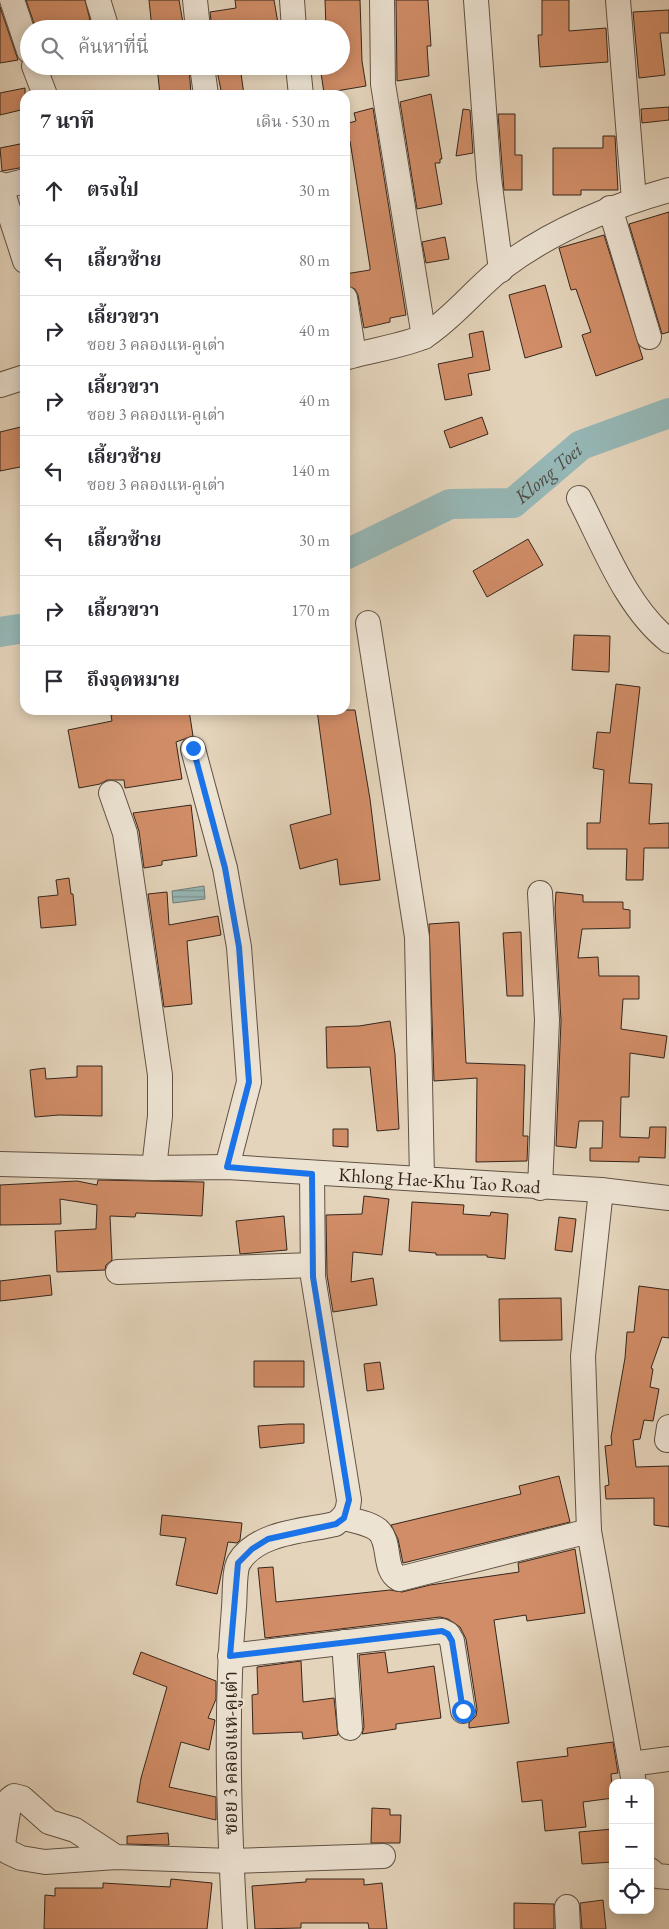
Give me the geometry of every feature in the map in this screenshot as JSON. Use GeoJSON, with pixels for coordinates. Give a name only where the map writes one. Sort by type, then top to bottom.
{"type":"FeatureCollection","features":[{"type":"Feature","properties":{"kind":"street"},"geometry":{"type":"LineString","coordinates":[[12,0],[20,26]]}},
{"type":"Feature","properties":{"kind":"street"},"geometry":{"type":"LineString","coordinates":[[98,0],[104,20]]}},
{"type":"Feature","properties":{"kind":"street"},"geometry":{"type":"LineString","coordinates":[[195,0],[197,20]]}},
{"type":"Feature","properties":{"kind":"street"},"geometry":{"type":"LineString","coordinates":[[292,0],[293,20]]}},
{"type":"Feature","properties":{"kind":"street"},"geometry":{"type":"LineString","coordinates":[[382,0],[383,84],[424,337]]}},
{"type":"Feature","properties":{"kind":"street"},"geometry":{"type":"LineString","coordinates":[[476,0],[489,168],[501,270]]}},
{"type":"Feature","properties":{"kind":"street"},"geometry":{"type":"LineString","coordinates":[[618,0],[634,200]]}},
{"type":"Feature","properties":{"kind":"street"},"geometry":{"type":"LineString","coordinates":[[37,75],[43,90]]}},
{"type":"Feature","properties":{"kind":"street"},"geometry":{"type":"LineString","coordinates":[[203,75],[205,90]]}},
{"type":"Feature","properties":{"kind":"street"},"geometry":{"type":"LineString","coordinates":[[299,75],[300,90]]}},
{"type":"Feature","properties":{"kind":"street"},"geometry":{"type":"LineString","coordinates":[[20,182],[0,185],[20,246]]}},
{"type":"Feature","properties":{"kind":"street"},"geometry":{"type":"LineString","coordinates":[[350,357],[424,337],[462,307],[501,270],[538,242],[610,208],[669,190]]}},
{"type":"Feature","properties":{"kind":"street"},"geometry":{"type":"LineString","coordinates":[[610,208],[649,337]]}},
{"type":"Feature","properties":{"kind":"street"},"geometry":{"type":"LineString","coordinates":[[0,385],[20,379]]}},
{"type":"Feature","properties":{"kind":"street"},"geometry":{"type":"LineString","coordinates":[[579,498],[637,606],[655,630],[669,641]]}},
{"type":"Feature","properties":{"kind":"street"},"geometry":{"type":"LineString","coordinates":[[368,623],[417,938],[422,1178]]}},
{"type":"Feature","properties":{"kind":"street"},"geometry":{"type":"LineString","coordinates":[[193,748],[225,868],[239,947],[249,1082],[227,1167]]}},
{"type":"Feature","properties":{"kind":"street"},"geometry":{"type":"LineString","coordinates":[[111,793],[125,832],[160,1075],[160,1116],[154,1168]]}},
{"type":"Feature","properties":{"kind":"street"},"geometry":{"type":"LineString","coordinates":[[540,893],[547,1020],[540,1188]]}},
{"type":"Feature","properties":{"kind":"street","name":"Khlong Hae-Khu Tao Road"},"geometry":{"type":"LineString","coordinates":[[0,1164],[154,1168],[227,1167],[312,1174],[422,1178],[540,1188],[601,1190],[669,1198]]}},
{"type":"Feature","properties":{"kind":"street"},"geometry":{"type":"LineString","coordinates":[[312,1174],[313,1277],[349,1500],[344,1518],[379,1531],[384,1540],[392,1572],[399,1579],[589,1531]]}},
{"type":"Feature","properties":{"kind":"street"},"geometry":{"type":"LineString","coordinates":[[601,1190],[583,1356],[589,1531],[633,1774],[669,1759]]}},
{"type":"Feature","properties":{"kind":"street"},"geometry":{"type":"LineString","coordinates":[[118,1272],[313,1266]]}},
{"type":"Feature","properties":{"kind":"street","name":"ซอย 3 คลองแห-คูเต่า"},"geometry":{"type":"LineString","coordinates":[[234,1929],[231,1860],[230,1656],[238,1563],[252,1549],[268,1539],[336,1524],[344,1518]]}},
{"type":"Feature","properties":{"kind":"street"},"geometry":{"type":"LineString","coordinates":[[230,1656],[433,1632],[448,1634],[452,1641],[463,1711]]}},
{"type":"Feature","properties":{"kind":"street"},"geometry":{"type":"LineString","coordinates":[[344,1642],[350,1728]]}},
{"type":"Feature","properties":{"kind":"street"},"geometry":{"type":"LineString","coordinates":[[116,1857],[231,1860],[383,1856]]}},
{"type":"Feature","properties":{"kind":"street"},"geometry":{"type":"LineString","coordinates":[[654,1873],[657,1876],[669,1877]]}},
{"type":"Feature","properties":{"kind":"water"},"geometry":{"type":"Polygon","coordinates":[[[204,886],[205,899],[173,903],[172,891],[204,886]]]}},
{"type":"Feature","properties":{"kind":"building"},"geometry":{"type":"Polygon","coordinates":[[[26,0],[85,0],[90,20],[33,20],[26,0]]]}},
{"type":"Feature","properties":{"kind":"building"},"geometry":{"type":"Polygon","coordinates":[[[149,0],[179,0],[182,20],[151,20],[149,0]]]}},
{"type":"Feature","properties":{"kind":"building"},"geometry":{"type":"Polygon","coordinates":[[[235,0],[274,0],[277,20],[211,20],[210,12],[236,8],[235,0]]]}},
{"type":"Feature","properties":{"kind":"building"},"geometry":{"type":"Polygon","coordinates":[[[325,0],[360,0],[362,61],[366,86],[342,90],[324,90],[321,75],[350,75],[350,20],[326,20],[325,0]]]}},
{"type":"Feature","properties":{"kind":"building"},"geometry":{"type":"Polygon","coordinates":[[[396,0],[428,0],[431,46],[427,46],[429,76],[397,81],[396,0]]]}},
{"type":"Feature","properties":{"kind":"building"},"geometry":{"type":"Polygon","coordinates":[[[542,0],[569,0],[569,31],[606,28],[608,62],[540,67],[538,35],[542,35],[542,0]]]}},
{"type":"Feature","properties":{"kind":"building"},"geometry":{"type":"Polygon","coordinates":[[[0,7],[18,60],[0,63],[0,7]]]}},
{"type":"Feature","properties":{"kind":"building"},"geometry":{"type":"Polygon","coordinates":[[[669,10],[669,33],[660,33],[665,75],[639,78],[633,12],[669,10]]]}},
{"type":"Feature","properties":{"kind":"building"},"geometry":{"type":"Polygon","coordinates":[[[158,75],[190,75],[191,90],[159,90],[158,75]]]}},
{"type":"Feature","properties":{"kind":"building"},"geometry":{"type":"Polygon","coordinates":[[[218,75],[241,75],[243,90],[221,90],[218,75]]]}},
{"type":"Feature","properties":{"kind":"building"},"geometry":{"type":"Polygon","coordinates":[[[25,88],[25,90],[20,90],[20,110],[0,115],[0,93],[25,88]]]}},
{"type":"Feature","properties":{"kind":"building"},"geometry":{"type":"Polygon","coordinates":[[[431,94],[442,159],[440,159],[440,163],[435,163],[442,204],[417,209],[400,102],[431,94]]]}},
{"type":"Feature","properties":{"kind":"building"},"geometry":{"type":"Polygon","coordinates":[[[669,107],[669,120],[642,123],[641,109],[669,107]]]}},
{"type":"Feature","properties":{"kind":"building"},"geometry":{"type":"Polygon","coordinates":[[[373,108],[406,315],[390,318],[390,322],[364,328],[358,295],[355,289],[350,287],[350,273],[370,270],[350,141],[350,123],[356,121],[354,113],[373,108]]]}},
{"type":"Feature","properties":{"kind":"building"},"geometry":{"type":"Polygon","coordinates":[[[463,109],[470,110],[473,153],[456,156],[463,109]]]}},
{"type":"Feature","properties":{"kind":"building"},"geometry":{"type":"Polygon","coordinates":[[[498,114],[515,114],[515,155],[522,155],[522,190],[504,190],[498,114]]]}},
{"type":"Feature","properties":{"kind":"building"},"geometry":{"type":"Polygon","coordinates":[[[603,136],[615,136],[618,190],[581,190],[581,195],[553,195],[553,148],[603,148],[603,136]]]}},
{"type":"Feature","properties":{"kind":"building"},"geometry":{"type":"Polygon","coordinates":[[[20,144],[20,168],[2,171],[0,148],[20,144]]]}},
{"type":"Feature","properties":{"kind":"building"},"geometry":{"type":"Polygon","coordinates":[[[669,212],[669,332],[662,334],[629,224],[669,212]]]}},
{"type":"Feature","properties":{"kind":"building"},"geometry":{"type":"Polygon","coordinates":[[[604,235],[643,359],[596,376],[582,335],[591,332],[576,289],[571,290],[559,248],[604,235]]]}},
{"type":"Feature","properties":{"kind":"building"},"geometry":{"type":"Polygon","coordinates":[[[445,237],[449,259],[426,263],[422,242],[445,237]]]}},
{"type":"Feature","properties":{"kind":"building"},"geometry":{"type":"Polygon","coordinates":[[[545,285],[562,347],[525,358],[509,295],[545,285]]]}},
{"type":"Feature","properties":{"kind":"building"},"geometry":{"type":"Polygon","coordinates":[[[483,331],[490,370],[468,374],[472,395],[445,400],[438,364],[473,357],[469,334],[483,331]]]}},
{"type":"Feature","properties":{"kind":"building"},"geometry":{"type":"Polygon","coordinates":[[[482,417],[488,434],[450,448],[444,431],[482,417]]]}},
{"type":"Feature","properties":{"kind":"building"},"geometry":{"type":"Polygon","coordinates":[[[20,427],[20,467],[0,471],[0,432],[20,427]]]}},
{"type":"Feature","properties":{"kind":"building"},"geometry":{"type":"Polygon","coordinates":[[[528,539],[543,565],[487,597],[473,571],[528,539]]]}},
{"type":"Feature","properties":{"kind":"building"},"geometry":{"type":"Polygon","coordinates":[[[574,635],[610,636],[609,672],[572,670],[574,635]]]}},
{"type":"Feature","properties":{"kind":"building"},"geometry":{"type":"Polygon","coordinates":[[[616,684],[640,687],[629,783],[652,784],[649,824],[669,823],[669,848],[644,848],[643,880],[626,880],[627,849],[587,849],[587,823],[600,823],[604,770],[593,768],[597,732],[610,733],[616,684]]]}},
{"type":"Feature","properties":{"kind":"building"},"geometry":{"type":"Polygon","coordinates":[[[350,710],[355,710],[370,799],[380,880],[340,885],[337,859],[300,869],[290,825],[331,814],[318,715],[350,715],[350,710]]]}},
{"type":"Feature","properties":{"kind":"building"},"geometry":{"type":"Polygon","coordinates":[[[111,715],[190,715],[193,736],[176,742],[182,779],[125,788],[124,780],[107,780],[100,784],[79,788],[68,730],[112,721],[111,715]]]}},
{"type":"Feature","properties":{"kind":"building"},"geometry":{"type":"Polygon","coordinates":[[[191,805],[197,856],[162,861],[162,865],[144,868],[139,831],[133,813],[191,805]]]}},
{"type":"Feature","properties":{"kind":"building"},"geometry":{"type":"Polygon","coordinates":[[[69,878],[71,894],[73,894],[76,925],[41,928],[38,897],[58,895],[56,880],[69,878]]]}},
{"type":"Feature","properties":{"kind":"building"},"geometry":{"type":"Polygon","coordinates":[[[167,892],[169,925],[218,916],[221,935],[187,941],[192,1004],[164,1007],[148,894],[167,892]]]}},
{"type":"Feature","properties":{"kind":"building"},"geometry":{"type":"Polygon","coordinates":[[[556,892],[583,895],[583,902],[623,902],[623,909],[630,910],[630,928],[582,929],[578,958],[598,957],[599,976],[639,976],[639,999],[623,999],[621,1029],[667,1036],[664,1058],[630,1053],[629,1097],[621,1097],[620,1137],[649,1138],[650,1127],[666,1127],[665,1158],[639,1157],[639,1162],[590,1161],[590,1148],[602,1148],[603,1121],[579,1121],[576,1148],[556,1146],[561,1021],[555,908],[556,892]]]}},
{"type":"Feature","properties":{"kind":"building"},"geometry":{"type":"Polygon","coordinates":[[[459,922],[466,1063],[525,1065],[523,1136],[528,1136],[527,1161],[476,1162],[477,1078],[434,1081],[429,924],[459,922]]]}},
{"type":"Feature","properties":{"kind":"building"},"geometry":{"type":"Polygon","coordinates":[[[521,932],[523,996],[507,996],[503,933],[521,932]]]}},
{"type":"Feature","properties":{"kind":"building"},"geometry":{"type":"Polygon","coordinates":[[[390,1021],[395,1054],[399,1129],[377,1131],[370,1067],[327,1068],[326,1027],[359,1026],[390,1021]]]}},
{"type":"Feature","properties":{"kind":"building"},"geometry":{"type":"Polygon","coordinates":[[[77,1066],[102,1066],[102,1116],[59,1115],[35,1117],[30,1070],[45,1068],[46,1079],[77,1077],[77,1066]]]}},
{"type":"Feature","properties":{"kind":"building"},"geometry":{"type":"Polygon","coordinates":[[[333,1129],[348,1129],[348,1147],[333,1146],[333,1129]]]}},
{"type":"Feature","properties":{"kind":"building"},"geometry":{"type":"Polygon","coordinates":[[[98,1180],[204,1182],[202,1216],[136,1213],[135,1217],[110,1216],[112,1260],[106,1265],[105,1270],[57,1272],[55,1231],[96,1229],[97,1205],[60,1199],[61,1224],[0,1225],[0,1185],[77,1181],[97,1185],[98,1180]]]}},
{"type":"Feature","properties":{"kind":"building"},"geometry":{"type":"Polygon","coordinates":[[[364,1196],[389,1199],[382,1255],[353,1252],[351,1282],[373,1278],[377,1305],[333,1312],[327,1275],[326,1215],[362,1214],[364,1196]]]}},
{"type":"Feature","properties":{"kind":"building"},"geometry":{"type":"Polygon","coordinates":[[[412,1202],[464,1205],[463,1214],[490,1216],[491,1212],[508,1214],[505,1259],[487,1257],[487,1255],[436,1255],[436,1253],[409,1251],[412,1202]]]}},
{"type":"Feature","properties":{"kind":"building"},"geometry":{"type":"Polygon","coordinates":[[[284,1216],[287,1250],[240,1254],[236,1221],[284,1216]]]}},
{"type":"Feature","properties":{"kind":"building"},"geometry":{"type":"Polygon","coordinates":[[[559,1217],[576,1219],[572,1252],[555,1250],[559,1217]]]}},
{"type":"Feature","properties":{"kind":"building"},"geometry":{"type":"Polygon","coordinates":[[[50,1275],[52,1295],[0,1301],[0,1281],[50,1275]]]}},
{"type":"Feature","properties":{"kind":"building"},"geometry":{"type":"Polygon","coordinates":[[[639,1286],[669,1290],[669,1338],[662,1337],[651,1368],[653,1369],[650,1387],[659,1389],[653,1421],[644,1420],[640,1439],[633,1440],[636,1467],[669,1466],[669,1527],[654,1525],[654,1498],[606,1499],[605,1486],[609,1485],[605,1446],[612,1445],[611,1437],[625,1358],[627,1332],[634,1332],[639,1286]]]}},
{"type":"Feature","properties":{"kind":"building"},"geometry":{"type":"Polygon","coordinates":[[[561,1298],[562,1340],[500,1341],[499,1299],[561,1298]]]}},
{"type":"Feature","properties":{"kind":"building"},"geometry":{"type":"Polygon","coordinates":[[[254,1361],[304,1361],[304,1387],[254,1387],[254,1361]]]}},
{"type":"Feature","properties":{"kind":"building"},"geometry":{"type":"Polygon","coordinates":[[[380,1362],[384,1389],[367,1391],[364,1364],[380,1362]]]}},
{"type":"Feature","properties":{"kind":"building"},"geometry":{"type":"Polygon","coordinates":[[[304,1424],[304,1443],[260,1448],[258,1426],[304,1424]]]}},
{"type":"Feature","properties":{"kind":"building"},"geometry":{"type":"Polygon","coordinates":[[[559,1476],[570,1522],[403,1563],[398,1539],[391,1525],[521,1494],[519,1486],[559,1476]]]}},
{"type":"Feature","properties":{"kind":"building"},"geometry":{"type":"Polygon","coordinates":[[[162,1515],[242,1523],[240,1540],[237,1543],[228,1542],[217,1594],[176,1585],[186,1538],[160,1535],[162,1515]]]}},
{"type":"Feature","properties":{"kind":"building"},"geometry":{"type":"Polygon","coordinates":[[[575,1549],[585,1613],[527,1621],[526,1615],[494,1620],[509,1723],[469,1728],[469,1723],[476,1716],[477,1709],[466,1639],[460,1627],[448,1619],[440,1617],[265,1638],[258,1568],[273,1567],[276,1602],[390,1590],[402,1592],[430,1585],[519,1572],[518,1563],[575,1549]]]}},
{"type":"Feature","properties":{"kind":"building"},"geometry":{"type":"Polygon","coordinates":[[[141,1652],[216,1681],[216,1699],[208,1718],[215,1720],[209,1750],[181,1742],[169,1787],[216,1797],[216,1820],[137,1802],[141,1778],[167,1687],[133,1674],[141,1652]]]}},
{"type":"Feature","properties":{"kind":"building"},"geometry":{"type":"Polygon","coordinates":[[[385,1652],[388,1673],[434,1666],[441,1718],[396,1724],[396,1729],[362,1734],[364,1727],[359,1655],[385,1652]]]}},
{"type":"Feature","properties":{"kind":"building"},"geometry":{"type":"Polygon","coordinates":[[[301,1661],[303,1702],[334,1698],[338,1735],[303,1739],[302,1732],[253,1734],[252,1695],[258,1694],[257,1667],[301,1661]]]}},
{"type":"Feature","properties":{"kind":"building"},"geometry":{"type":"Polygon","coordinates":[[[613,1742],[618,1773],[611,1774],[611,1779],[609,1779],[609,1799],[583,1802],[586,1827],[545,1831],[542,1800],[522,1802],[517,1762],[568,1756],[567,1748],[613,1742]]]}},
{"type":"Feature","properties":{"kind":"building"},"geometry":{"type":"Polygon","coordinates":[[[372,1808],[390,1809],[390,1815],[401,1815],[400,1843],[371,1843],[372,1808]]]}},
{"type":"Feature","properties":{"kind":"building"},"geometry":{"type":"Polygon","coordinates":[[[609,1829],[609,1862],[582,1864],[579,1832],[609,1829]]]}},
{"type":"Feature","properties":{"kind":"building"},"geometry":{"type":"Polygon","coordinates":[[[168,1833],[169,1845],[127,1844],[127,1836],[168,1833]]]}},
{"type":"Feature","properties":{"kind":"building"},"geometry":{"type":"Polygon","coordinates":[[[171,1879],[212,1883],[207,1929],[44,1929],[45,1895],[55,1896],[55,1888],[103,1888],[103,1883],[170,1887],[171,1879]]]}},
{"type":"Feature","properties":{"kind":"building"},"geometry":{"type":"Polygon","coordinates":[[[306,1879],[364,1879],[364,1885],[382,1883],[387,1929],[369,1929],[368,1923],[301,1923],[301,1928],[255,1929],[252,1886],[306,1882],[306,1879]]]}},
{"type":"Feature","properties":{"kind":"building"},"geometry":{"type":"Polygon","coordinates":[[[603,1900],[606,1929],[582,1929],[580,1903],[603,1900]]]}},
{"type":"Feature","properties":{"kind":"building"},"geometry":{"type":"Polygon","coordinates":[[[514,1903],[554,1904],[554,1929],[514,1929],[514,1903]]]}},
{"type":"Feature","properties":{"kind":"waterway","name":"Klong Toei"},"geometry":{"type":"LineString","coordinates":[[350,553],[450,504],[513,503],[581,445],[669,413]]}},
{"type":"Feature","properties":{"kind":"waterway","name":"Klong Toei"},"geometry":{"type":"LineString","coordinates":[[0,632],[20,629]]}},
{"type":"Feature","properties":{"kind":"route"},"geometry":{"type":"LineString","coordinates":[[193,748],[225,868],[239,947],[249,1082],[227,1167],[312,1174],[313,1277],[349,1500],[348,1510],[344,1518],[336,1524],[268,1539],[252,1549],[238,1563],[230,1656],[442,1631],[448,1634],[452,1641],[463,1711]]}}]}
